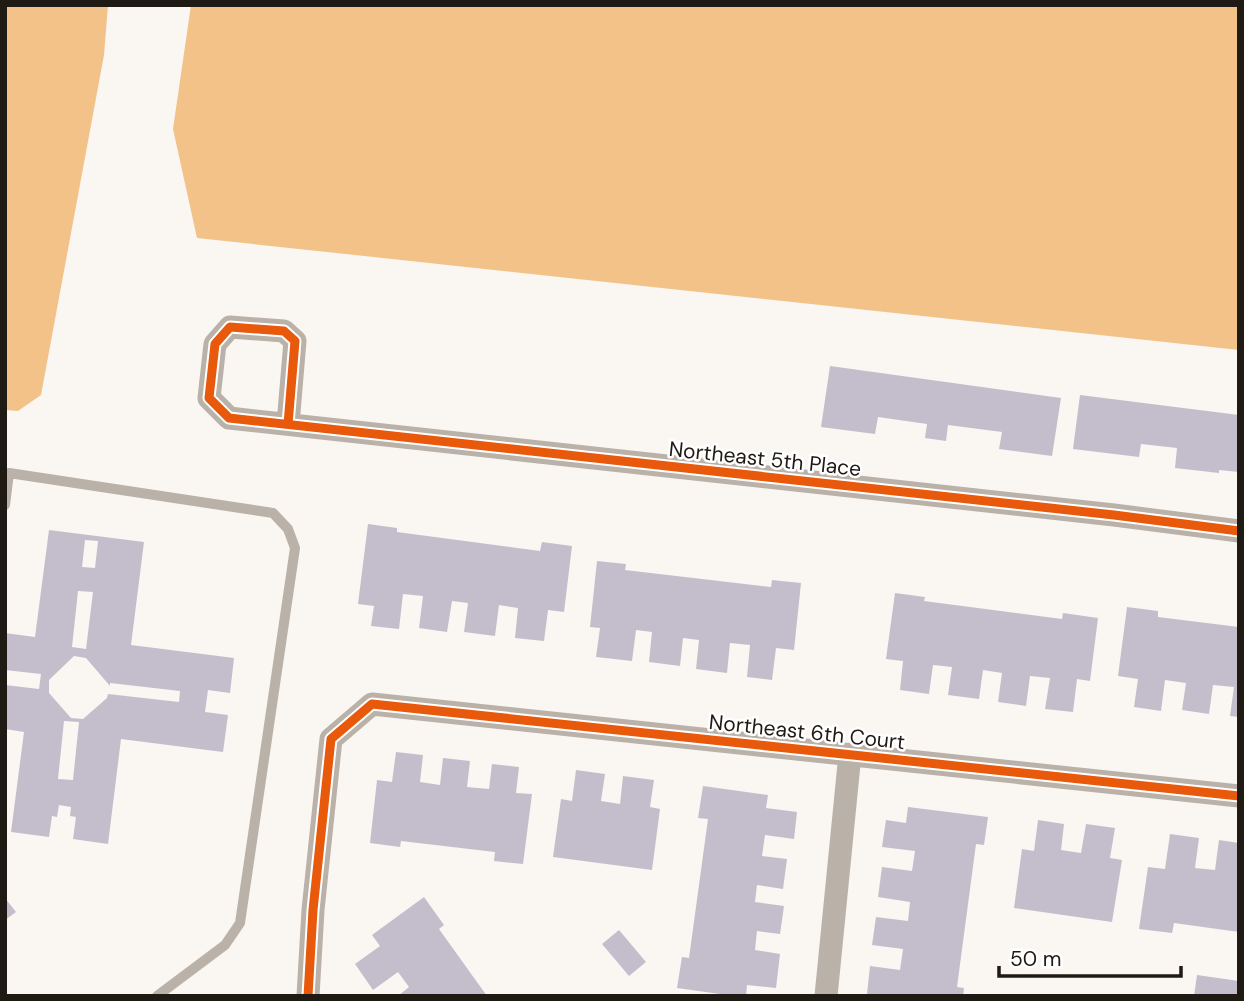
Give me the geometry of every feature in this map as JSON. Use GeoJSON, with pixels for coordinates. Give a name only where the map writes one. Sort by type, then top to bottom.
{"type":"FeatureCollection","features":[{"type":"Feature","properties":{"kind":"street","name":"Northeast 5th Place"},"geometry":{"type":"LineString","coordinates":[[288,424],[295,341],[284,331],[230,327],[215,344],[209,398],[229,418],[1239,531]]}},
{"type":"Feature","properties":{"kind":"street","name":"Northeast 6th Court"},"geometry":{"type":"LineString","coordinates":[[308,996],[313,910],[331,739],[372,704],[1239,796]]}},
{"type":"Feature","properties":{"kind":"street"},"geometry":{"type":"LineString","coordinates":[[826,996],[850,754]]}},
{"type":"Feature","properties":{"kind":"lane"},"geometry":{"type":"LineString","coordinates":[[5,505],[9,473],[273,513],[288,529],[295,548],[240,922],[225,945],[157,996]]}},
{"type":"Feature","properties":{"kind":"shaded area"},"geometry":{"type":"Polygon","coordinates":[[[5,5],[108,5],[104,55],[41,395],[18,411],[5,410],[5,5]]]}},
{"type":"Feature","properties":{"kind":"shaded area"},"geometry":{"type":"Polygon","coordinates":[[[191,5],[1239,5],[1239,350],[197,238],[173,129],[191,5]]]}},
{"type":"Feature","properties":{"kind":"building"},"geometry":{"type":"Polygon","coordinates":[[[830,366],[1061,398],[1052,456],[999,449],[1002,432],[948,425],[946,441],[925,438],[927,424],[878,417],[875,434],[821,427],[830,366]]]}},
{"type":"Feature","properties":{"kind":"building"},"geometry":{"type":"Polygon","coordinates":[[[1080,395],[1239,415],[1239,472],[1219,470],[1219,473],[1175,468],[1177,448],[1141,444],[1139,457],[1073,449],[1080,395]]]}},
{"type":"Feature","properties":{"kind":"building"},"geometry":{"type":"Polygon","coordinates":[[[368,524],[397,528],[397,532],[540,551],[542,542],[572,546],[564,612],[548,610],[544,641],[515,638],[518,608],[499,605],[495,636],[464,632],[468,603],[452,601],[447,632],[419,628],[423,596],[403,594],[399,629],[371,626],[374,606],[358,604],[368,524]]]}},
{"type":"Feature","properties":{"kind":"building"},"geometry":{"type":"Polygon","coordinates":[[[49,530],[144,542],[131,645],[234,658],[230,693],[208,690],[205,712],[228,715],[223,752],[121,739],[108,844],[73,839],[76,817],[70,816],[71,807],[59,805],[57,817],[52,816],[49,837],[11,832],[24,732],[5,729],[5,685],[39,689],[41,674],[5,670],[5,633],[35,637],[49,530]],[[85,540],[82,567],[95,568],[98,541],[85,540]],[[78,591],[72,647],[86,649],[93,592],[78,591]],[[74,656],[49,680],[49,693],[71,718],[83,719],[107,698],[108,694],[179,702],[180,691],[110,683],[110,686],[86,658],[74,656]],[[64,721],[58,779],[73,780],[79,722],[64,721]]]}},
{"type":"Feature","properties":{"kind":"building"},"geometry":{"type":"Polygon","coordinates":[[[597,561],[626,564],[625,570],[771,587],[772,580],[801,583],[794,650],[776,648],[772,680],[747,677],[750,645],[730,643],[727,673],[696,669],[699,640],[683,638],[680,666],[649,662],[652,632],[636,630],[632,661],[596,657],[600,628],[590,627],[597,561]]]}},
{"type":"Feature","properties":{"kind":"building"},"geometry":{"type":"Polygon","coordinates":[[[895,593],[925,597],[924,601],[1062,619],[1063,613],[1098,618],[1090,681],[1077,679],[1073,712],[1045,709],[1050,678],[1030,676],[1026,706],[998,702],[1002,673],[983,670],[979,699],[948,695],[952,667],[933,665],[929,694],[900,690],[903,661],[886,659],[895,593]]]}},
{"type":"Feature","properties":{"kind":"building"},"geometry":{"type":"Polygon","coordinates":[[[1127,607],[1158,611],[1158,617],[1239,627],[1239,717],[1230,716],[1234,687],[1213,685],[1209,714],[1182,710],[1186,683],[1165,680],[1161,711],[1134,707],[1138,679],[1118,676],[1127,607]]]}},
{"type":"Feature","properties":{"kind":"building"},"geometry":{"type":"Polygon","coordinates":[[[396,752],[423,755],[420,782],[440,785],[443,758],[470,761],[467,787],[489,789],[492,764],[519,767],[516,793],[532,794],[523,864],[494,861],[495,852],[401,841],[400,847],[370,843],[377,780],[392,782],[396,752]]]}},
{"type":"Feature","properties":{"kind":"building"},"geometry":{"type":"Polygon","coordinates":[[[576,770],[605,774],[601,801],[620,804],[623,776],[654,780],[650,807],[660,809],[652,870],[553,857],[561,799],[572,801],[576,770]]]}},
{"type":"Feature","properties":{"kind":"building"},"geometry":{"type":"Polygon","coordinates":[[[703,786],[768,795],[766,808],[797,812],[794,839],[765,835],[762,856],[787,859],[783,889],[757,885],[755,902],[784,906],[780,934],[757,931],[755,950],[780,954],[776,988],[747,985],[746,996],[734,996],[677,988],[682,957],[689,958],[708,819],[698,818],[703,786]]]}},
{"type":"Feature","properties":{"kind":"building"},"geometry":{"type":"Polygon","coordinates":[[[908,807],[988,817],[984,845],[976,844],[957,987],[964,988],[963,996],[867,994],[870,966],[900,970],[903,949],[872,945],[876,917],[908,921],[910,902],[878,897],[882,867],[912,871],[915,851],[882,847],[886,820],[906,823],[908,807]]]}},
{"type":"Feature","properties":{"kind":"building"},"geometry":{"type":"Polygon","coordinates":[[[1038,820],[1064,824],[1061,850],[1081,853],[1086,824],[1115,828],[1110,858],[1122,860],[1112,922],[1014,908],[1022,849],[1034,851],[1038,820]]]}},
{"type":"Feature","properties":{"kind":"building"},"geometry":{"type":"Polygon","coordinates":[[[1170,834],[1199,838],[1195,868],[1215,870],[1219,840],[1239,843],[1239,932],[1174,923],[1172,933],[1139,929],[1148,867],[1165,869],[1170,834]]]}},
{"type":"Feature","properties":{"kind":"building"},"geometry":{"type":"Polygon","coordinates":[[[424,897],[444,925],[439,929],[487,996],[398,996],[409,987],[398,972],[373,990],[355,964],[380,946],[372,935],[424,897]]]}},
{"type":"Feature","properties":{"kind":"building"},"geometry":{"type":"Polygon","coordinates":[[[5,898],[16,912],[5,920],[5,898]]]}},
{"type":"Feature","properties":{"kind":"building"},"geometry":{"type":"Polygon","coordinates":[[[619,930],[646,962],[629,976],[602,944],[619,930]]]}},
{"type":"Feature","properties":{"kind":"building"},"geometry":{"type":"Polygon","coordinates":[[[1197,975],[1239,981],[1239,996],[1194,996],[1197,975]]]}},
{"type":"Feature","properties":{"kind":"cycle path"},"geometry":{"type":"LineString","coordinates":[[288,424],[295,341],[284,331],[230,327],[215,344],[209,398],[229,418],[1239,531]]}},
{"type":"Feature","properties":{"kind":"cycle path"},"geometry":{"type":"LineString","coordinates":[[308,996],[313,910],[331,739],[372,704],[1239,796]]}}]}
